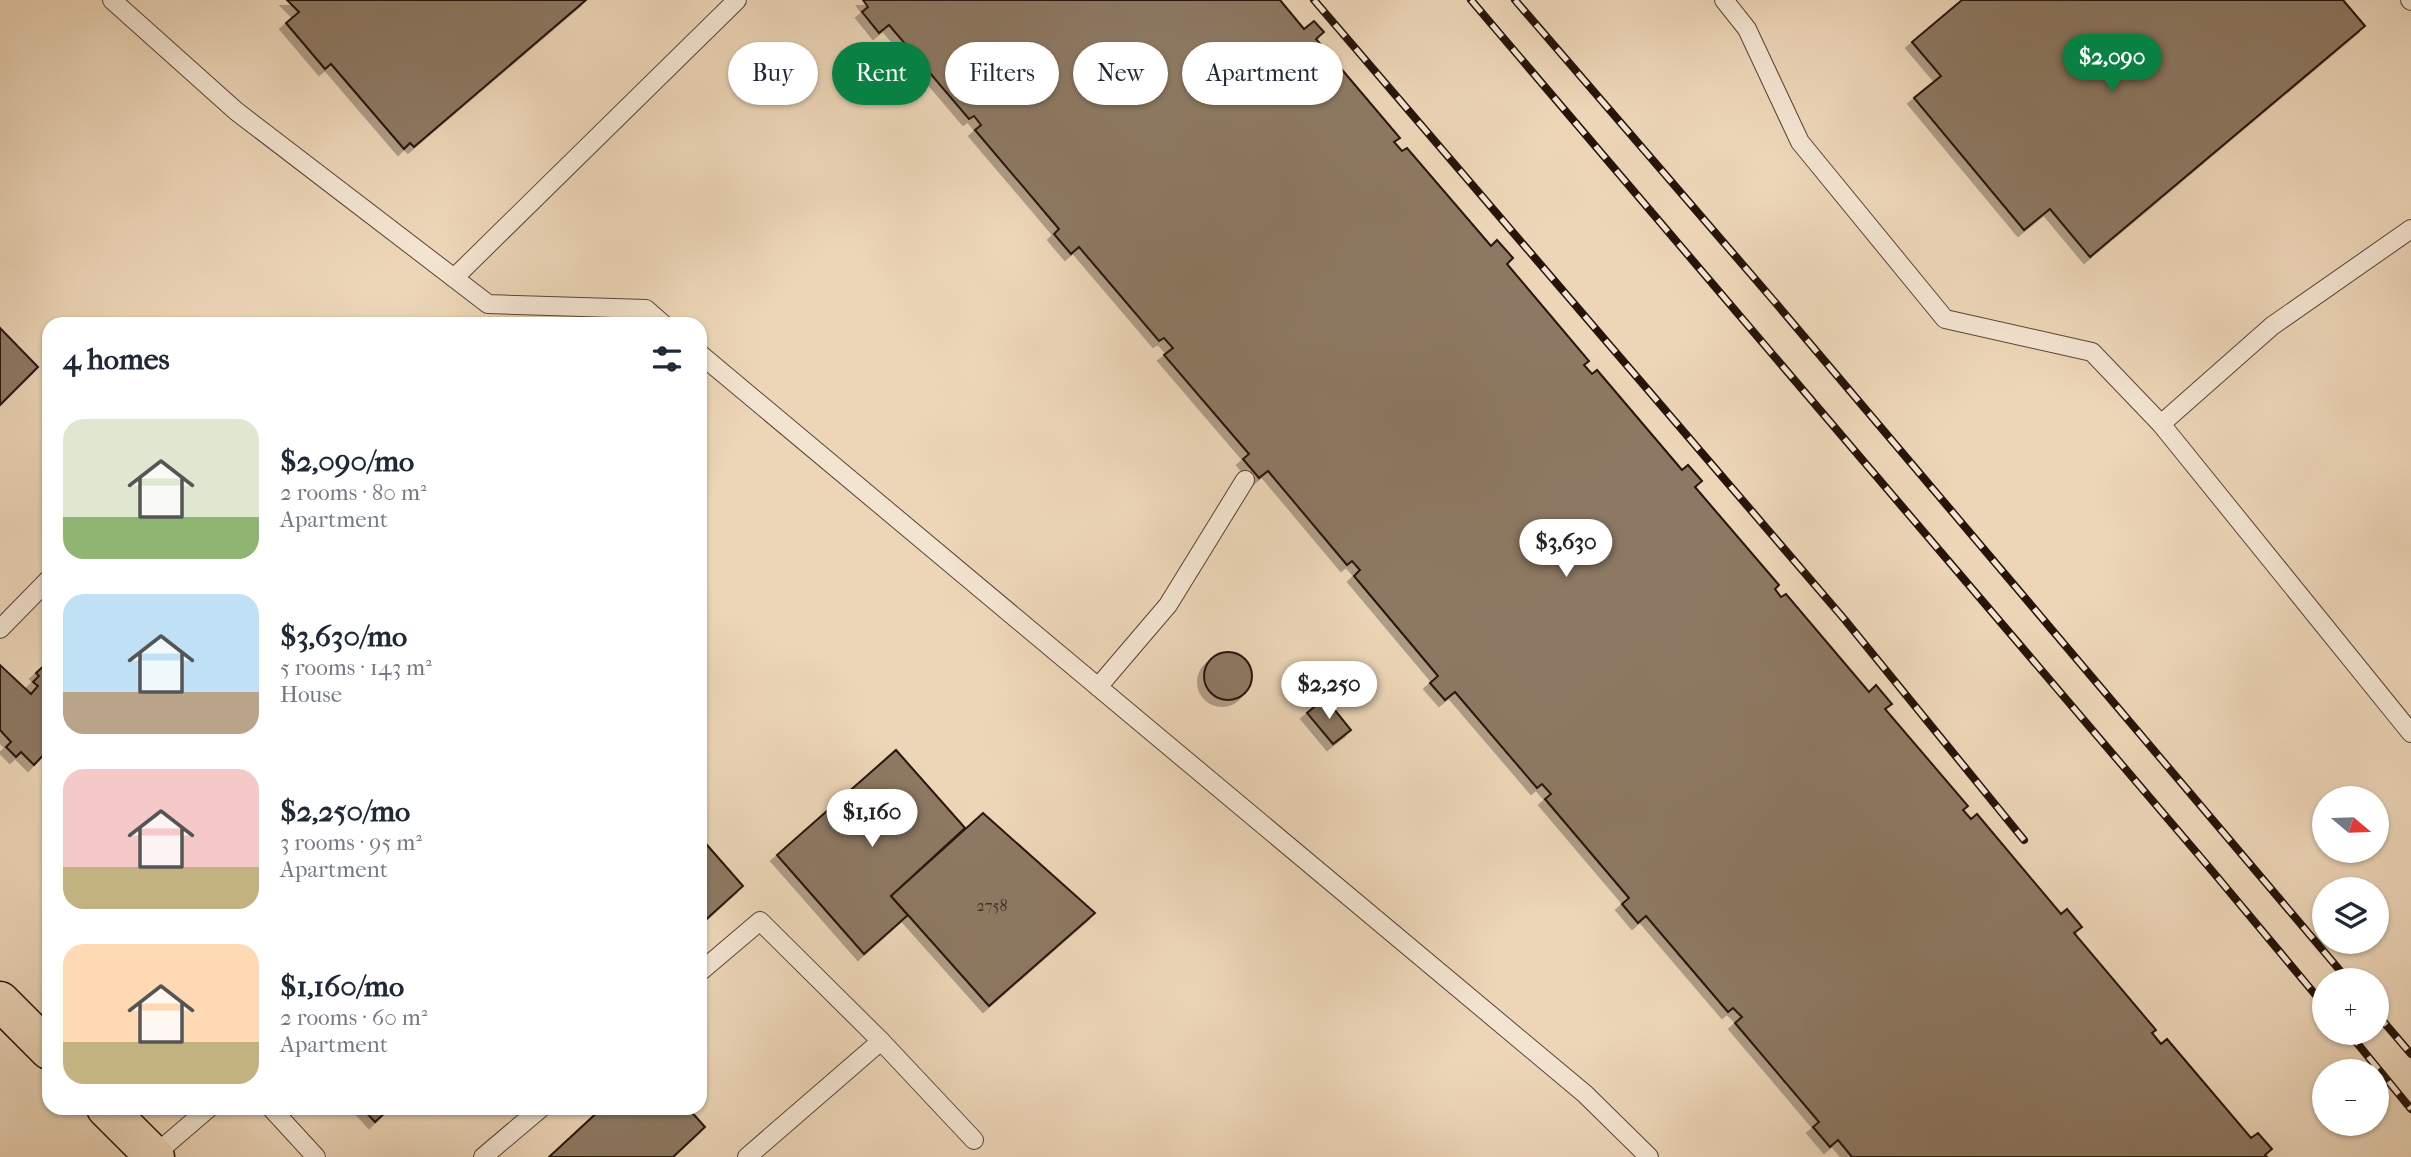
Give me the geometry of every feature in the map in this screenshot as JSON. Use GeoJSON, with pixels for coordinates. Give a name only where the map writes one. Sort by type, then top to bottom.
{"type":"FeatureCollection","features":[{"type":"Feature","properties":{"kind":"main road"},"geometry":{"type":"LineString","coordinates":[[0,1001],[42,1042]]}},
{"type":"Feature","properties":{"kind":"main road"},"geometry":{"type":"LineString","coordinates":[[113,1115],[154,1156]]}},
{"type":"Feature","properties":{"kind":"lane"},"geometry":{"type":"LineString","coordinates":[[112,0],[236,111],[488,304],[646,309],[655,317]]}},
{"type":"Feature","properties":{"kind":"lane"},"geometry":{"type":"LineString","coordinates":[[454,278],[737,0]]}},
{"type":"Feature","properties":{"kind":"lane"},"geometry":{"type":"LineString","coordinates":[[1724,0],[1747,29],[1800,142],[1945,319],[2092,352],[2161,424],[2411,733]]}},
{"type":"Feature","properties":{"kind":"lane"},"geometry":{"type":"LineString","coordinates":[[2161,424],[2272,326],[2411,229]]}},
{"type":"Feature","properties":{"kind":"lane"},"geometry":{"type":"LineString","coordinates":[[707,360],[1585,1094],[1649,1157]]}},
{"type":"Feature","properties":{"kind":"lane"},"geometry":{"type":"LineString","coordinates":[[1098,687],[1168,605],[1245,480]]}},
{"type":"Feature","properties":{"kind":"lane"},"geometry":{"type":"LineString","coordinates":[[0,629],[42,586]]}},
{"type":"Feature","properties":{"kind":"lane"},"geometry":{"type":"LineString","coordinates":[[707,966],[760,921],[881,1041],[974,1140]]}},
{"type":"Feature","properties":{"kind":"lane"},"geometry":{"type":"LineString","coordinates":[[747,1157],[881,1041]]}},
{"type":"Feature","properties":{"kind":"lane"},"geometry":{"type":"LineString","coordinates":[[154,1156],[201,1115]]}},
{"type":"Feature","properties":{"kind":"lane"},"geometry":{"type":"LineString","coordinates":[[277,1115],[316,1157]]}},
{"type":"Feature","properties":{"kind":"lane"},"geometry":{"type":"LineString","coordinates":[[483,1157],[533,1115]]}},
{"type":"Feature","properties":{"kind":"building"},"geometry":{"type":"Polygon","coordinates":[[[287,0],[586,0],[414,147],[410,143],[404,149],[331,64],[325,69],[286,23],[299,12],[287,0]]]}},
{"type":"Feature","properties":{"kind":"building"},"geometry":{"type":"Polygon","coordinates":[[[863,0],[1280,0],[1304,29],[1314,21],[1324,32],[1316,39],[1319,42],[1182,42],[1182,105],[1343,105],[1343,71],[1400,138],[1394,142],[1402,151],[1407,148],[1491,246],[1497,240],[1513,258],[1507,264],[1589,361],[1584,365],[1592,374],[1597,370],[1682,470],[1688,465],[1702,481],[1695,487],[1779,585],[1775,589],[1781,597],[1786,594],[1869,692],[1876,685],[1892,704],[1885,709],[1968,806],[1963,810],[1971,819],[1977,814],[2061,914],[2067,909],[2082,927],[2074,933],[2156,1030],[2152,1033],[2161,1044],[2167,1039],[2251,1138],[2258,1133],[2272,1149],[2265,1155],[2267,1157],[1852,1157],[1838,1140],[1830,1147],[1813,1127],[1819,1122],[1735,1023],[1742,1017],[1733,1008],[1728,1012],[1646,916],[1638,923],[1622,904],[1629,898],[1545,799],[1551,794],[1542,784],[1537,788],[1455,692],[1445,700],[1430,683],[1438,676],[1354,576],[1360,570],[1352,561],[1347,565],[1268,471],[1259,478],[1243,459],[1249,454],[1164,355],[1173,348],[1164,338],[1159,341],[1079,247],[1071,254],[1054,234],[1059,229],[975,130],[981,125],[974,116],[969,119],[957,105],[1059,105],[1059,42],[945,42],[945,91],[931,74],[931,42],[903,42],[889,25],[879,33],[862,12],[868,7],[863,0]]]}},
{"type":"Feature","properties":{"kind":"building"},"geometry":{"type":"Polygon","coordinates":[[[1962,0],[2343,0],[2365,26],[2090,257],[2050,209],[2024,230],[1914,98],[1941,76],[1912,42],[1962,0]]]}},
{"type":"Feature","properties":{"kind":"building"},"geometry":{"type":"Polygon","coordinates":[[[0,328],[38,367],[0,405],[0,328]]]}},
{"type":"Feature","properties":{"kind":"building"},"geometry":{"type":"Polygon","coordinates":[[[1228,652],[1245,659],[1252,676],[1245,693],[1228,700],[1211,693],[1204,676],[1211,659],[1228,652]]]}},
{"type":"Feature","properties":{"kind":"building"},"geometry":{"type":"Polygon","coordinates":[[[0,665],[31,694],[38,686],[33,682],[39,676],[36,673],[42,667],[42,756],[34,765],[21,752],[16,757],[6,747],[11,742],[0,730],[0,665]]]}},
{"type":"Feature","properties":{"kind":"building"},"geometry":{"type":"Polygon","coordinates":[[[1325,698],[1351,730],[1333,744],[1307,713],[1325,698]]]}},
{"type":"Feature","properties":{"kind":"building"},"geometry":{"type":"Polygon","coordinates":[[[896,750],[965,828],[891,896],[908,915],[864,954],[777,855],[896,750]]]}},
{"type":"Feature","properties":{"kind":"building"},"geometry":{"type":"Polygon","coordinates":[[[983,813],[1095,913],[989,1006],[891,896],[983,813]]]}},
{"type":"Feature","properties":{"kind":"building"},"geometry":{"type":"Polygon","coordinates":[[[707,845],[743,886],[707,919],[707,845]]]}},
{"type":"Feature","properties":{"kind":"building"},"geometry":{"type":"Polygon","coordinates":[[[368,1115],[382,1115],[375,1122],[368,1115]]]}},
{"type":"Feature","properties":{"kind":"building"},"geometry":{"type":"Polygon","coordinates":[[[594,1115],[694,1115],[705,1127],[673,1157],[549,1157],[594,1115]]]}},
{"type":"Feature","properties":{"kind":"railway"},"geometry":{"type":"LineString","coordinates":[[1314,0],[1845,620],[2024,840]]}},
{"type":"Feature","properties":{"kind":"railway"},"geometry":{"type":"LineString","coordinates":[[1471,0],[2312,991]]}},
{"type":"Feature","properties":{"kind":"railway"},"geometry":{"type":"LineString","coordinates":[[1515,0],[1774,301],[2338,968]]}},
{"type":"Feature","properties":{"kind":"railway"},"geometry":{"type":"LineString","coordinates":[[2389,1028],[2411,1054]]}},
{"type":"Feature","properties":{"kind":"railway"},"geometry":{"type":"LineString","coordinates":[[2359,1045],[2411,1109]]}}]}
